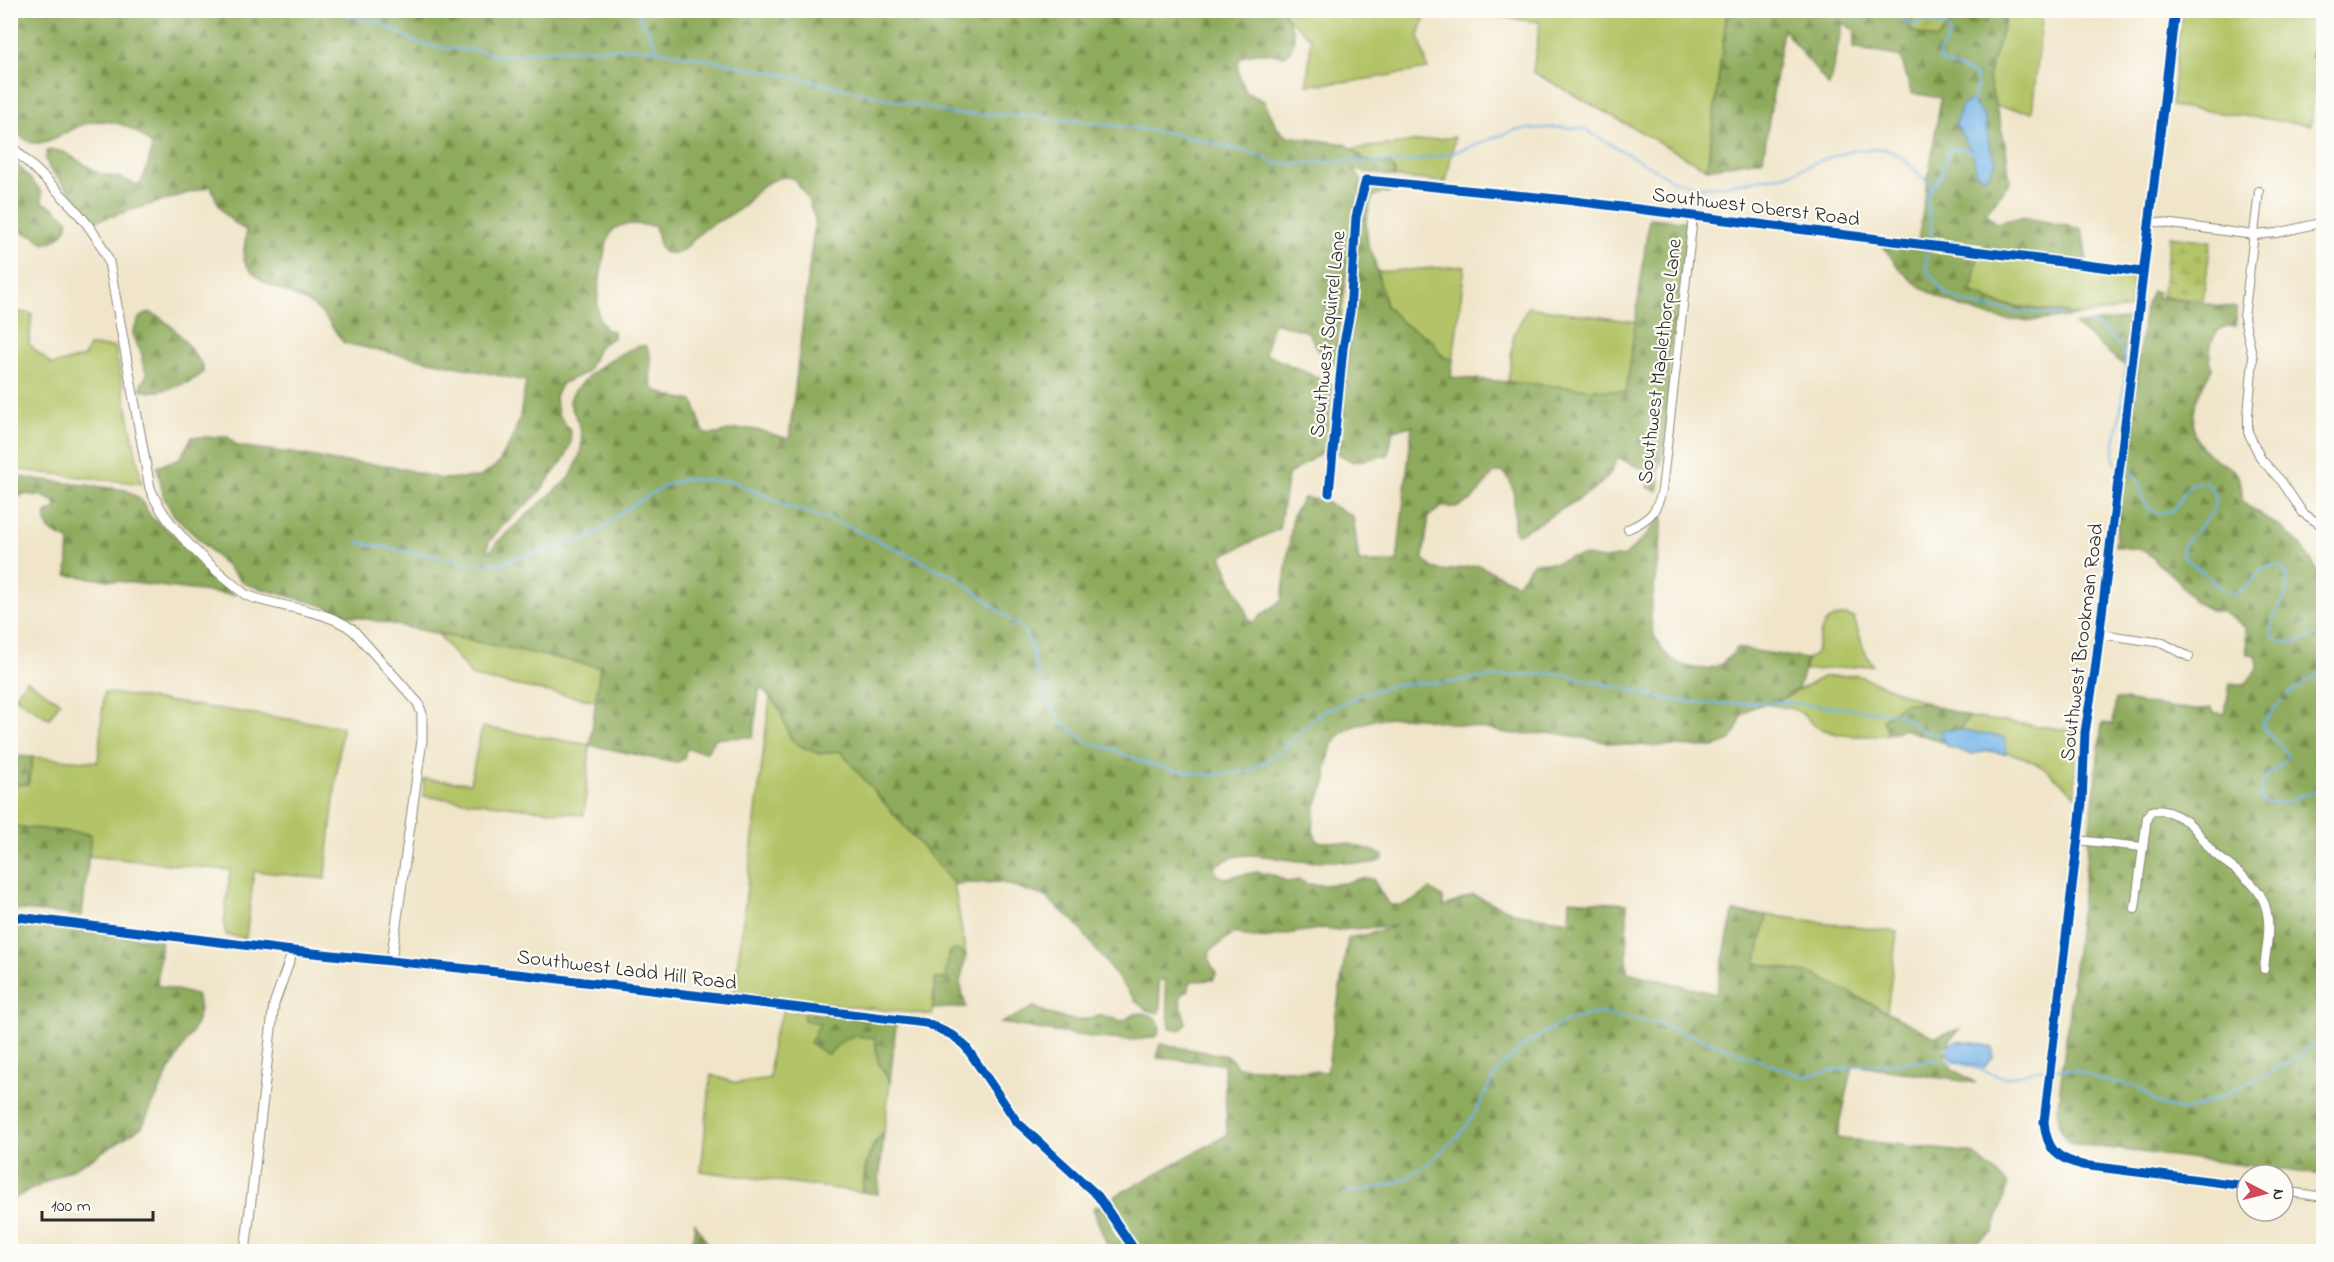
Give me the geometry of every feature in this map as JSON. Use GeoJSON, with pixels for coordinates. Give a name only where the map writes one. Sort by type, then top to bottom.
{"type":"FeatureCollection","features":[{"type":"Feature","properties":{"kind":"street","name":"Southwest Brookman Road"},"geometry":{"type":"LineString","coordinates":[[2175,10],[2100,634],[2085,732],[2082,803],[2044,1122],[2045,1136],[2050,1147],[2065,1160],[2082,1165],[2235,1184]]}},
{"type":"Feature","properties":{"kind":"street"},"geometry":{"type":"LineString","coordinates":[[10,145],[90,226],[102,243],[108,262],[150,488],[157,506],[168,522],[246,595],[306,609],[340,620],[353,630],[418,703],[422,714],[422,740],[391,961]]}},
{"type":"Feature","properties":{"kind":"street","name":"Southwest Oberst Road"},"geometry":{"type":"LineString","coordinates":[[1366,180],[1554,199],[2142,272]]}},
{"type":"Feature","properties":{"kind":"street","name":"Southwest Squirrel Lane"},"geometry":{"type":"LineString","coordinates":[[1329,493],[1343,348],[1350,312],[1356,217],[1366,180]]}},
{"type":"Feature","properties":{"kind":"street"},"geometry":{"type":"LineString","coordinates":[[2259,191],[2244,318],[2253,359],[2248,432],[2260,459],[2282,482],[2303,513],[2324,527]]}},
{"type":"Feature","properties":{"kind":"street","name":"Southwest Maplethorpe Lane"},"geometry":{"type":"LineString","coordinates":[[1628,528],[1650,517],[1660,502],[1694,217]]}},
{"type":"Feature","properties":{"kind":"street"},"geometry":{"type":"LineString","coordinates":[[2149,221],[2254,235],[2277,233],[2324,222]]}},
{"type":"Feature","properties":{"kind":"street"},"geometry":{"type":"LineString","coordinates":[[2100,634],[2163,643],[2189,657]]}},
{"type":"Feature","properties":{"kind":"street"},"geometry":{"type":"LineString","coordinates":[[2135,909],[2148,814],[2154,810],[2163,811],[2184,819],[2212,851],[2250,882],[2260,895],[2268,916],[2269,930],[2264,969]]}},
{"type":"Feature","properties":{"kind":"street"},"geometry":{"type":"LineString","coordinates":[[2077,840],[2142,847]]}},
{"type":"Feature","properties":{"kind":"street","name":"Southwest Ladd Hill Road"},"geometry":{"type":"LineString","coordinates":[[10,916],[293,951],[526,975],[885,1017],[932,1026],[954,1036],[966,1047],[1017,1122],[1098,1196],[1136,1251]]}},
{"type":"Feature","properties":{"kind":"street"},"geometry":{"type":"LineString","coordinates":[[245,1251],[274,1004],[293,951]]}},
{"type":"Feature","properties":{"kind":"street"},"geometry":{"type":"LineString","coordinates":[[2295,1193],[2324,1197]]}},
{"type":"Feature","properties":{"kind":"green space"},"geometry":{"type":"Polygon","coordinates":[[[10,11],[1283,11],[1294,35],[1293,45],[1284,56],[1257,53],[1242,57],[1238,67],[1247,93],[1264,101],[1278,129],[1286,136],[1346,144],[1366,160],[1391,165],[1395,171],[1394,177],[1354,170],[1362,181],[1353,220],[1335,365],[1324,360],[1308,332],[1273,322],[1265,354],[1332,384],[1328,448],[1288,475],[1279,529],[1221,556],[1251,623],[1282,600],[1293,515],[1303,498],[1321,500],[1353,516],[1359,562],[1397,562],[1412,426],[1393,430],[1388,455],[1353,462],[1337,453],[1356,277],[1358,219],[1368,186],[1393,185],[1390,192],[1378,194],[1372,198],[1366,220],[1368,246],[1373,255],[1386,306],[1404,324],[1431,339],[1443,357],[1453,359],[1451,377],[1626,392],[1649,218],[1690,222],[1677,329],[1669,353],[1669,394],[1662,465],[1658,471],[1659,489],[1657,491],[1648,488],[1647,471],[1617,457],[1610,474],[1594,489],[1518,534],[1514,531],[1514,500],[1511,484],[1503,472],[1494,473],[1472,500],[1458,507],[1442,507],[1429,516],[1423,558],[1432,568],[1444,571],[1478,565],[1517,584],[1534,562],[1555,563],[1571,557],[1584,556],[1604,559],[1625,556],[1644,538],[1664,513],[1650,612],[1655,637],[1664,652],[1685,666],[1701,669],[1719,665],[1737,648],[1807,659],[1798,689],[1782,699],[1753,707],[1742,715],[1730,740],[1713,747],[1623,745],[1556,733],[1514,734],[1420,718],[1398,717],[1374,720],[1354,726],[1340,734],[1332,744],[1326,769],[1327,781],[1315,807],[1313,831],[1317,841],[1360,847],[1383,855],[1383,859],[1361,864],[1332,861],[1304,862],[1244,855],[1224,861],[1214,867],[1217,875],[1224,878],[1257,872],[1276,876],[1288,882],[1299,880],[1307,884],[1323,885],[1345,883],[1362,878],[1373,879],[1388,904],[1400,905],[1410,902],[1430,889],[1443,898],[1443,907],[1473,895],[1518,914],[1569,921],[1570,900],[1627,904],[1627,972],[1716,994],[1733,912],[1767,915],[1756,963],[1815,975],[1935,1037],[1959,1029],[1943,1049],[1952,1069],[1976,1083],[1853,1065],[1837,1138],[1972,1153],[2008,1184],[1993,1233],[1958,1252],[1614,1252],[1574,1243],[1554,1252],[1109,1251],[1093,1208],[1227,1135],[1224,1064],[1157,1058],[1160,1044],[1228,1056],[1238,1067],[1327,1072],[1348,938],[1396,926],[1338,930],[1324,928],[1262,938],[1248,937],[1235,932],[1210,951],[1209,960],[1216,974],[1213,980],[1191,981],[1188,990],[1182,993],[1180,1001],[1186,1023],[1182,1029],[1175,1030],[1170,1027],[1164,980],[1161,979],[1158,983],[1161,1007],[1158,1013],[1146,1010],[1135,1000],[1075,922],[1044,896],[1000,882],[954,884],[840,751],[820,754],[804,748],[791,739],[778,706],[760,686],[753,737],[716,738],[707,752],[686,749],[684,759],[675,763],[590,745],[600,667],[343,614],[325,606],[245,584],[173,514],[164,498],[157,467],[180,458],[192,437],[228,437],[237,446],[334,461],[392,466],[441,479],[480,477],[498,464],[512,440],[520,417],[526,381],[344,343],[319,310],[267,283],[251,270],[244,258],[246,230],[223,212],[211,186],[96,221],[49,168],[46,159],[47,151],[64,152],[100,174],[117,177],[137,185],[141,183],[145,174],[152,146],[145,138],[127,127],[118,123],[97,121],[77,127],[50,140],[33,143],[24,139],[11,127],[10,11]],[[785,177],[770,181],[741,208],[705,229],[676,253],[663,252],[655,226],[622,225],[613,230],[604,256],[599,283],[598,313],[606,330],[613,331],[614,337],[599,346],[587,372],[561,384],[555,397],[558,414],[570,430],[571,441],[566,456],[538,494],[501,527],[489,542],[487,550],[491,551],[497,542],[570,477],[577,463],[582,442],[580,427],[570,404],[573,394],[579,385],[601,366],[627,351],[646,346],[651,361],[653,389],[669,396],[693,401],[705,434],[743,429],[789,439],[815,219],[807,197],[793,178],[785,177]]]}},
{"type":"Feature","properties":{"kind":"green space"},"geometry":{"type":"Polygon","coordinates":[[[1283,11],[1426,11],[1419,36],[1428,69],[1355,81],[1307,85],[1311,39],[1289,21],[1283,11]]]}},
{"type":"Feature","properties":{"kind":"green space"},"geometry":{"type":"Polygon","coordinates":[[[1454,11],[1727,11],[1707,169],[1533,72],[1540,22],[1454,11]]]}},
{"type":"Feature","properties":{"kind":"green space"},"geometry":{"type":"Polygon","coordinates":[[[1727,11],[1915,11],[1910,30],[1936,39],[1959,15],[1986,22],[1988,11],[2008,11],[1988,76],[2005,144],[2010,181],[1986,213],[1996,223],[2022,217],[2082,229],[2087,260],[1918,241],[1941,98],[1911,93],[1901,57],[1853,48],[1855,31],[1843,23],[1829,86],[1783,29],[1763,159],[1707,169],[1727,11]]]}},
{"type":"Feature","properties":{"kind":"green space"},"geometry":{"type":"Polygon","coordinates":[[[1915,11],[1953,11],[1959,15],[1936,39],[1910,30],[1915,11]]]}},
{"type":"Feature","properties":{"kind":"green space"},"geometry":{"type":"Polygon","coordinates":[[[1953,11],[1978,11],[1986,22],[1959,15],[1953,11]]]}},
{"type":"Feature","properties":{"kind":"green space"},"geometry":{"type":"Polygon","coordinates":[[[2008,11],[2043,11],[2032,112],[1995,106],[1988,76],[2008,11]]]}},
{"type":"Feature","properties":{"kind":"green space"},"geometry":{"type":"Polygon","coordinates":[[[2182,11],[2323,11],[2311,125],[2171,106],[2182,11]]]}},
{"type":"Feature","properties":{"kind":"green space"},"geometry":{"type":"Polygon","coordinates":[[[1455,137],[1446,182],[1394,177],[1395,171],[1391,165],[1366,160],[1353,149],[1455,137]]]}},
{"type":"Feature","properties":{"kind":"green space"},"geometry":{"type":"Polygon","coordinates":[[[11,158],[42,192],[42,202],[54,208],[68,220],[63,233],[53,241],[44,244],[34,236],[14,229],[11,220],[11,158]]]}},
{"type":"Feature","properties":{"kind":"green space"},"geometry":{"type":"Polygon","coordinates":[[[2170,236],[2211,241],[2203,301],[2162,296],[2170,236]]]}},
{"type":"Feature","properties":{"kind":"green space"},"geometry":{"type":"Polygon","coordinates":[[[1883,246],[1979,253],[1971,292],[1999,304],[2080,315],[2021,321],[2002,319],[1965,308],[1925,290],[1900,268],[1883,246]]]}},
{"type":"Feature","properties":{"kind":"green space"},"geometry":{"type":"Polygon","coordinates":[[[1979,253],[2134,275],[2130,308],[2080,315],[1999,304],[1970,292],[1979,253]]]}},
{"type":"Feature","properties":{"kind":"green space"},"geometry":{"type":"Polygon","coordinates":[[[1465,266],[1453,359],[1443,357],[1431,339],[1403,324],[1386,306],[1377,272],[1465,266]]]}},
{"type":"Feature","properties":{"kind":"green space"},"geometry":{"type":"Polygon","coordinates":[[[2152,291],[2158,292],[2157,297],[2236,308],[2236,326],[2221,329],[2213,339],[2210,354],[2212,369],[2201,390],[2194,413],[2196,436],[2201,446],[2210,455],[2237,474],[2241,484],[2242,502],[2283,529],[2300,545],[2319,573],[2323,574],[2323,1175],[2295,1171],[2295,1163],[2235,1164],[2069,1143],[2059,1127],[2058,1107],[2102,723],[2113,724],[2116,699],[2177,708],[2212,708],[2213,712],[2225,714],[2230,683],[2245,685],[2258,668],[2257,657],[2247,654],[2246,628],[2223,612],[2213,611],[2195,602],[2176,578],[2142,550],[2115,546],[2145,308],[2152,291]]]}},
{"type":"Feature","properties":{"kind":"green space"},"geometry":{"type":"Polygon","coordinates":[[[1528,307],[1636,322],[1627,392],[1508,382],[1514,334],[1528,307]]]}},
{"type":"Feature","properties":{"kind":"green space"},"geometry":{"type":"Polygon","coordinates":[[[11,310],[32,314],[29,344],[52,365],[84,357],[89,346],[115,347],[142,484],[11,469],[11,310]]]}},
{"type":"Feature","properties":{"kind":"green space"},"geometry":{"type":"Polygon","coordinates":[[[149,312],[173,328],[203,366],[203,372],[183,384],[164,390],[141,390],[147,374],[142,354],[133,337],[133,331],[140,317],[149,312]]]}},
{"type":"Feature","properties":{"kind":"green space"},"geometry":{"type":"Polygon","coordinates":[[[2128,318],[2123,364],[2075,325],[2128,318]]]}},
{"type":"Feature","properties":{"kind":"green space"},"geometry":{"type":"Polygon","coordinates":[[[11,476],[126,490],[141,500],[151,517],[181,541],[234,595],[67,575],[69,540],[51,531],[46,519],[46,513],[56,508],[55,502],[42,496],[23,494],[11,503],[11,476]]]}},
{"type":"Feature","properties":{"kind":"green space"},"geometry":{"type":"Polygon","coordinates":[[[1846,615],[1854,618],[1864,650],[1873,665],[1804,671],[1807,659],[1815,655],[1825,624],[1836,617],[1846,615]]]}},
{"type":"Feature","properties":{"kind":"green space"},"geometry":{"type":"Polygon","coordinates":[[[438,634],[600,667],[596,701],[473,677],[438,634]]]}},
{"type":"Feature","properties":{"kind":"green space"},"geometry":{"type":"Polygon","coordinates":[[[1857,675],[1927,703],[1905,703],[1883,719],[1888,734],[1862,736],[1828,731],[1814,725],[1793,709],[1765,704],[1782,699],[1823,677],[1857,675]]]}},
{"type":"Feature","properties":{"kind":"green space"},"geometry":{"type":"Polygon","coordinates":[[[26,680],[60,702],[49,719],[15,697],[26,680]]]}},
{"type":"Feature","properties":{"kind":"green space"},"geometry":{"type":"Polygon","coordinates":[[[104,692],[342,727],[325,879],[254,871],[246,938],[226,935],[224,924],[230,870],[88,856],[90,834],[11,826],[10,785],[28,784],[33,757],[98,762],[104,692]]]}},
{"type":"Feature","properties":{"kind":"green space"},"geometry":{"type":"Polygon","coordinates":[[[770,697],[778,706],[791,739],[820,754],[840,750],[954,884],[966,955],[958,950],[949,953],[945,979],[935,979],[932,1015],[734,994],[770,697]]]}},
{"type":"Feature","properties":{"kind":"green space"},"geometry":{"type":"Polygon","coordinates":[[[1905,703],[1927,703],[1969,717],[1949,744],[1904,729],[1888,734],[1883,719],[1905,703]]]}},
{"type":"Feature","properties":{"kind":"green space"},"geometry":{"type":"Polygon","coordinates":[[[1969,717],[2076,731],[2075,795],[2035,763],[2005,752],[2006,744],[1959,730],[1969,717]]]}},
{"type":"Feature","properties":{"kind":"green space"},"geometry":{"type":"Polygon","coordinates":[[[482,727],[590,745],[584,815],[423,796],[424,779],[470,783],[482,727]]]}},
{"type":"Feature","properties":{"kind":"green space"},"geometry":{"type":"Polygon","coordinates":[[[10,756],[33,757],[28,784],[11,785],[10,756]]]}},
{"type":"Feature","properties":{"kind":"green space"},"geometry":{"type":"Polygon","coordinates":[[[11,826],[91,834],[82,916],[11,909],[11,826]]]}},
{"type":"Feature","properties":{"kind":"green space"},"geometry":{"type":"Polygon","coordinates":[[[1767,915],[1897,932],[1887,1012],[1815,975],[1756,963],[1767,915]]]}},
{"type":"Feature","properties":{"kind":"green space"},"geometry":{"type":"Polygon","coordinates":[[[11,920],[161,941],[157,985],[196,995],[200,1009],[195,1026],[170,1069],[142,1127],[89,1160],[11,1200],[11,920]]]}},
{"type":"Feature","properties":{"kind":"green space"},"geometry":{"type":"Polygon","coordinates":[[[953,950],[966,955],[960,983],[966,1007],[933,1009],[935,979],[945,979],[949,952],[953,950]]]}},
{"type":"Feature","properties":{"kind":"green space"},"geometry":{"type":"Polygon","coordinates":[[[1034,1007],[1073,1020],[1086,1020],[1102,1015],[1119,1021],[1144,1013],[1156,1019],[1160,1029],[1157,1036],[1125,1040],[1081,1036],[1001,1023],[1034,1007]]]}},
{"type":"Feature","properties":{"kind":"green space"},"geometry":{"type":"Polygon","coordinates":[[[784,1010],[804,1012],[843,1039],[853,1034],[875,1038],[878,1062],[890,1082],[884,1132],[873,1145],[866,1164],[862,1192],[701,1171],[711,1075],[736,1083],[770,1078],[772,1040],[784,1010]]]}},
{"type":"Feature","properties":{"kind":"green space"},"geometry":{"type":"Polygon","coordinates":[[[804,1012],[896,1023],[890,1082],[878,1062],[875,1038],[859,1036],[848,1038],[828,1055],[810,1043],[820,1023],[804,1020],[804,1012]]]}},
{"type":"Feature","properties":{"kind":"green space"},"geometry":{"type":"Polygon","coordinates":[[[884,1132],[878,1194],[862,1192],[871,1152],[884,1132]]]}},
{"type":"Feature","properties":{"kind":"green space"},"geometry":{"type":"Polygon","coordinates":[[[695,1223],[712,1251],[692,1251],[695,1223]]]}},
{"type":"Feature","properties":{"kind":"water"},"geometry":{"type":"Polygon","coordinates":[[[1972,100],[1985,118],[1989,145],[1996,160],[1987,176],[1983,178],[1977,173],[1972,152],[1955,124],[1963,104],[1972,100]]]}},
{"type":"Feature","properties":{"kind":"water"},"geometry":{"type":"Polygon","coordinates":[[[1962,730],[2003,737],[2006,744],[2005,754],[1990,751],[1970,754],[1946,746],[1940,732],[1962,730]]]}},
{"type":"Feature","properties":{"kind":"water"},"geometry":{"type":"Polygon","coordinates":[[[1957,1041],[1993,1048],[1993,1057],[1984,1068],[1956,1061],[1946,1052],[1949,1044],[1957,1041]]]}},
{"type":"Feature","properties":{"kind":"waterway"},"geometry":{"type":"LineString","coordinates":[[324,10],[381,23],[416,42],[443,48],[478,50],[497,56],[551,50],[634,48],[659,50],[786,75],[954,114],[1026,115],[1172,133],[1259,155],[1274,163],[1406,162],[1453,153],[1515,130],[1559,127],[1584,129],[1673,180],[1699,187],[1721,186],[1786,175],[1824,159],[1856,150],[1885,149],[1900,156],[1932,186]]}},
{"type":"Feature","properties":{"kind":"waterway"},"geometry":{"type":"LineString","coordinates":[[636,10],[659,50]]}},
{"type":"Feature","properties":{"kind":"waterway"},"geometry":{"type":"LineString","coordinates":[[1898,10],[1905,22],[1914,25],[1925,20],[1949,29],[1950,37],[1939,52],[1940,61],[1976,75],[1977,86],[1972,101]]}},
{"type":"Feature","properties":{"kind":"waterway"},"geometry":{"type":"LineString","coordinates":[[1931,239],[1926,197],[1941,176],[1948,152],[1960,147],[1972,152],[1973,150]]}},
{"type":"Feature","properties":{"kind":"waterway"},"geometry":{"type":"LineString","coordinates":[[1927,251],[1926,268],[1950,297],[1993,309],[2062,316]]}},
{"type":"Feature","properties":{"kind":"waterway"},"geometry":{"type":"LineString","coordinates":[[2090,324],[2110,336],[2124,355],[2124,388],[2113,458],[2117,465]]}},
{"type":"Feature","properties":{"kind":"waterway"},"geometry":{"type":"LineString","coordinates":[[2124,467],[2132,472],[2152,511],[2161,513],[2174,510],[2184,492],[2193,484],[2198,482],[2212,487],[2215,497],[2214,506],[2185,545],[2181,553],[2183,556],[2218,587],[2232,593],[2240,592],[2264,568],[2272,565],[2281,567],[2288,586],[2272,625],[2271,635],[2282,642],[2297,642],[2324,631]]}},
{"type":"Feature","properties":{"kind":"waterway"},"geometry":{"type":"LineString","coordinates":[[356,542],[471,563],[502,563],[577,542],[597,533],[625,510],[666,485],[684,479],[732,481],[787,506],[841,523],[959,579],[1024,630],[1033,651],[1035,665],[1046,698],[1062,722],[1089,743],[1110,748],[1148,764],[1211,775],[1249,771],[1281,751],[1318,715],[1360,695],[1390,686],[1558,673],[1677,701],[1719,704],[1783,702],[1900,714],[1924,731],[1941,735]]}},
{"type":"Feature","properties":{"kind":"waterway"},"geometry":{"type":"LineString","coordinates":[[2286,696],[2324,670]]}},
{"type":"Feature","properties":{"kind":"waterway"},"geometry":{"type":"LineString","coordinates":[[2281,701],[2262,724],[2287,756],[2284,762],[2266,777],[2261,789],[2261,799],[2275,804],[2316,792],[2324,800]]}},
{"type":"Feature","properties":{"kind":"waterway"},"geometry":{"type":"LineString","coordinates":[[1343,1194],[1401,1181],[1415,1173],[1462,1132],[1496,1074],[1522,1048],[1556,1026],[1595,1014],[1604,1013],[1658,1023],[1802,1076],[1859,1066],[1945,1059],[2007,1078],[2047,1069]]}},
{"type":"Feature","properties":{"kind":"waterway"},"geometry":{"type":"LineString","coordinates":[[2053,1068],[2076,1070],[2103,1081],[2135,1085],[2161,1105],[2185,1111],[2223,1096],[2288,1063],[2313,1046],[2324,1033]]}},
{"type":"Feature","properties":{"kind":"cycle path"},"geometry":{"type":"LineString","coordinates":[[2175,10],[2095,671],[2085,732],[2082,803],[2044,1122],[2045,1132],[2054,1151],[2059,1156],[2082,1165],[2235,1184]]}},
{"type":"Feature","properties":{"kind":"cycle path"},"geometry":{"type":"LineString","coordinates":[[1329,493],[1343,348],[1350,312],[1356,217],[1366,180],[1566,200],[2142,272]]}},
{"type":"Feature","properties":{"kind":"cycle path"},"geometry":{"type":"LineString","coordinates":[[10,916],[284,950],[526,975],[926,1023],[954,1036],[966,1047],[1017,1122],[1098,1196],[1136,1252]]}}]}
